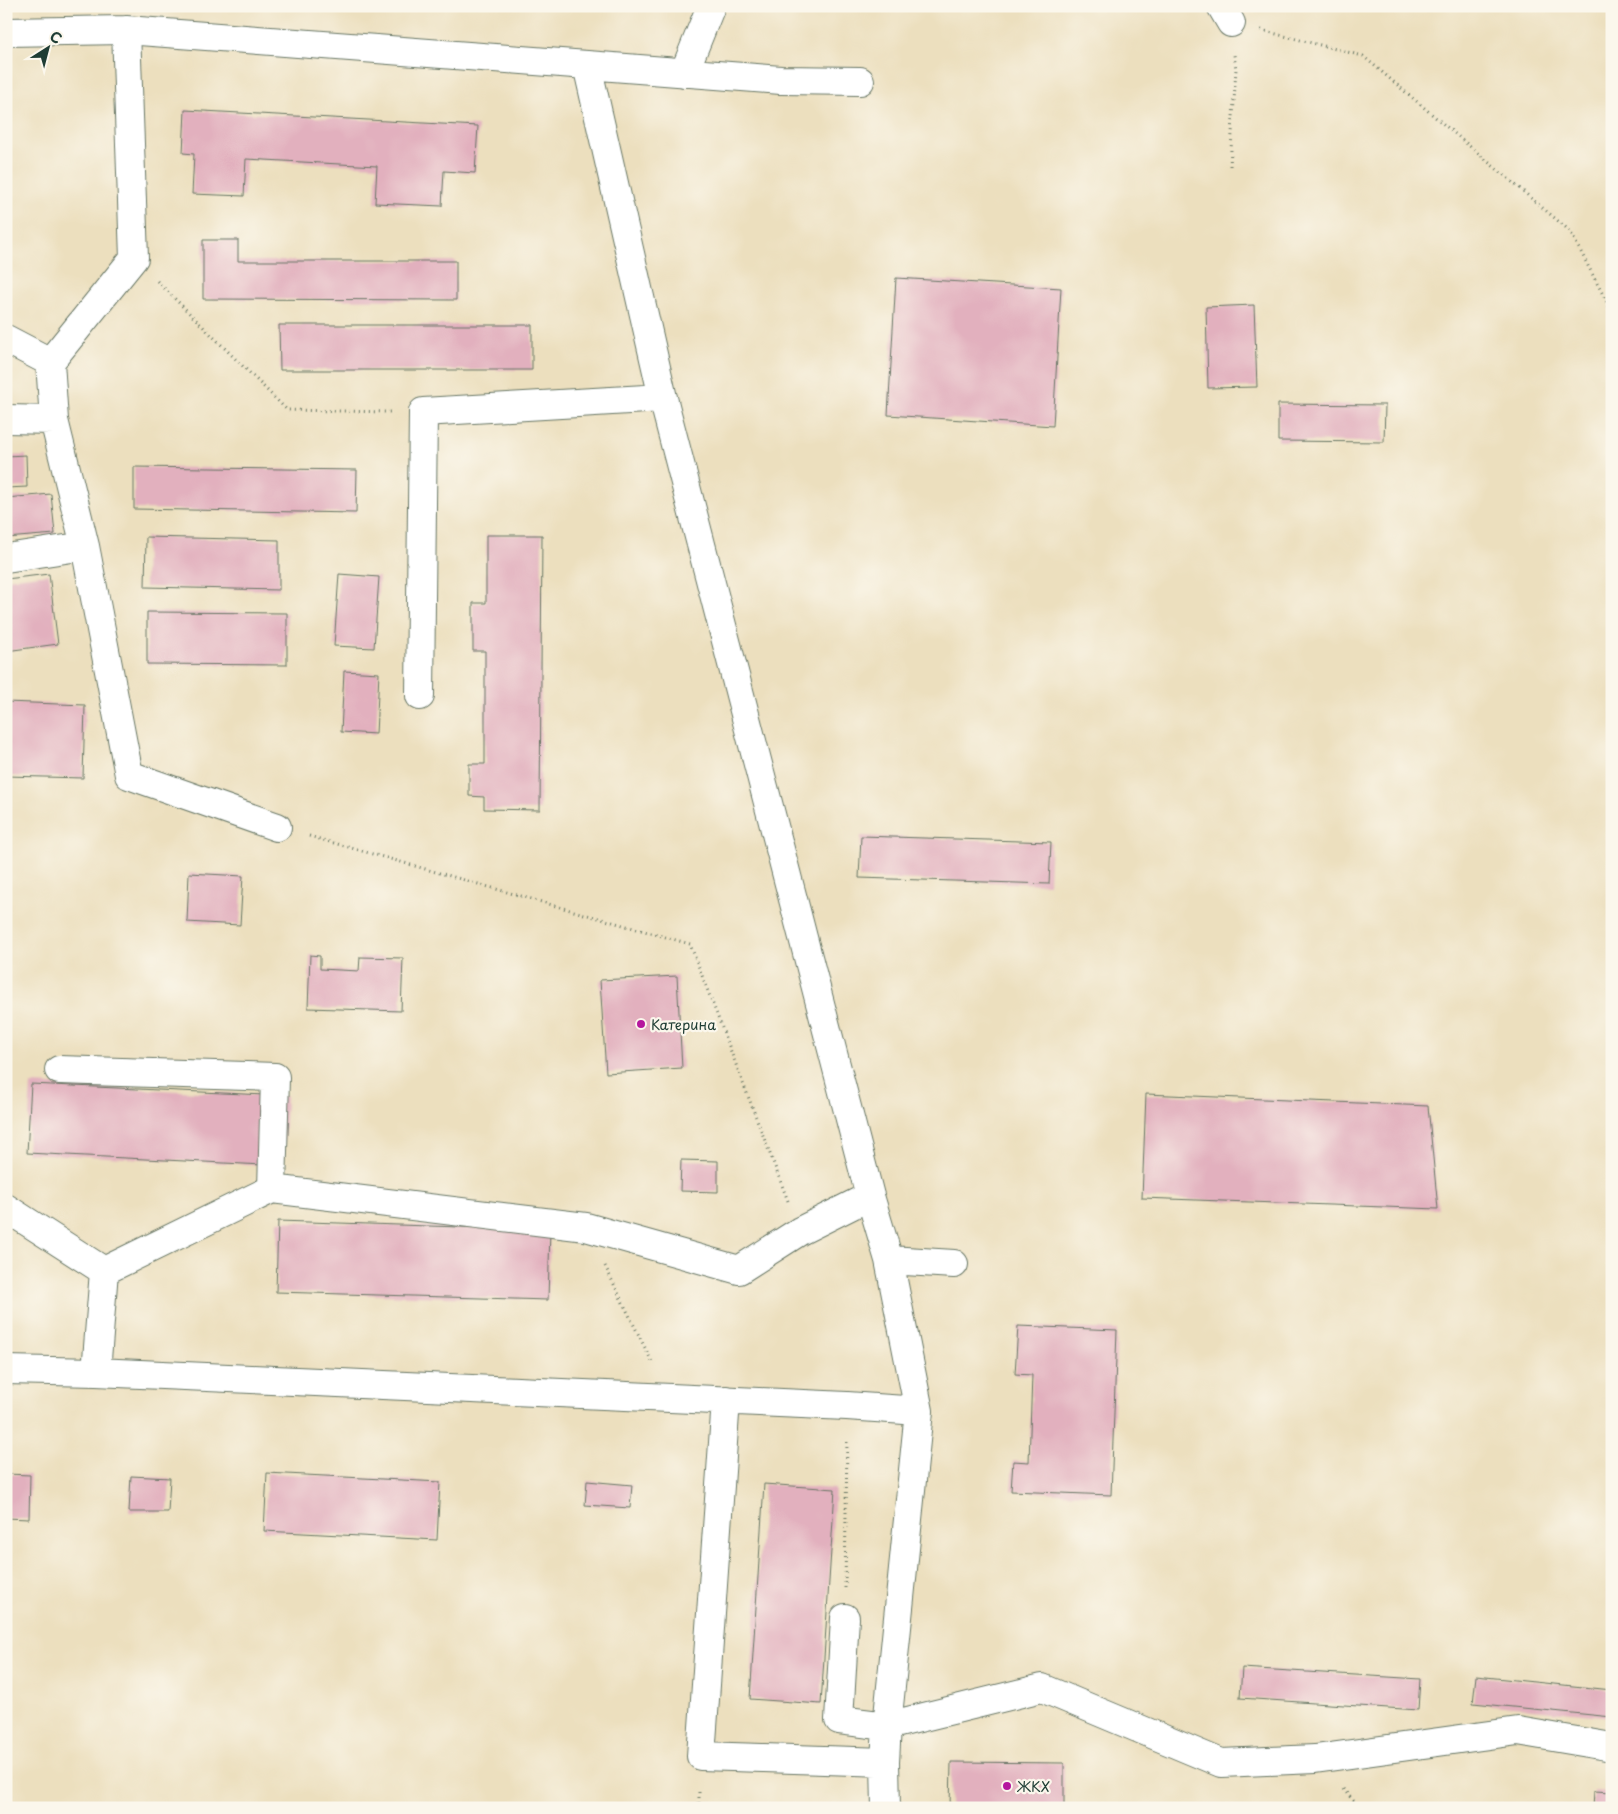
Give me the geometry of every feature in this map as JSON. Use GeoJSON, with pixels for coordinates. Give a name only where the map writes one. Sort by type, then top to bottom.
{"type":"FeatureCollection","features":[{"type":"Feature","properties":{"kind":"street"},"geometry":{"type":"LineString","coordinates":[[684,72],[710,6]]}},
{"type":"Feature","properties":{"kind":"street"},"geometry":{"type":"LineString","coordinates":[[6,32],[126,30],[781,80],[860,81]]}},
{"type":"Feature","properties":{"kind":"street"},"geometry":{"type":"LineString","coordinates":[[126,30],[134,258],[50,362],[54,420],[85,546],[129,775],[277,826]]}},
{"type":"Feature","properties":{"kind":"street"},"geometry":{"type":"LineString","coordinates":[[587,65],[663,398],[888,1260],[919,1411],[887,1726],[885,1762],[886,1808]]}},
{"type":"Feature","properties":{"kind":"street"},"geometry":{"type":"LineString","coordinates":[[6,339],[50,362]]}},
{"type":"Feature","properties":{"kind":"street"},"geometry":{"type":"LineString","coordinates":[[420,696],[423,412],[663,398]]}},
{"type":"Feature","properties":{"kind":"street"},"geometry":{"type":"LineString","coordinates":[[6,418],[54,420]]}},
{"type":"Feature","properties":{"kind":"street"},"geometry":{"type":"LineString","coordinates":[[6,558],[85,546]]}},
{"type":"Feature","properties":{"kind":"street"},"geometry":{"type":"LineString","coordinates":[[59,1070],[275,1077],[272,1189]]}},
{"type":"Feature","properties":{"kind":"street"},"geometry":{"type":"LineString","coordinates":[[104,1271],[272,1189],[586,1228],[739,1270],[800,1231],[870,1196]]}},
{"type":"Feature","properties":{"kind":"street"},"geometry":{"type":"LineString","coordinates":[[6,1208],[104,1271]]}},
{"type":"Feature","properties":{"kind":"street"},"geometry":{"type":"LineString","coordinates":[[888,1260],[954,1264]]}},
{"type":"Feature","properties":{"kind":"street"},"geometry":{"type":"LineString","coordinates":[[96,1372],[104,1271]]}},
{"type":"Feature","properties":{"kind":"street"},"geometry":{"type":"LineString","coordinates":[[6,1370],[96,1372],[726,1400],[919,1411]]}},
{"type":"Feature","properties":{"kind":"street"},"geometry":{"type":"LineString","coordinates":[[726,1400],[701,1756],[885,1762]]}},
{"type":"Feature","properties":{"kind":"street"},"geometry":{"type":"LineString","coordinates":[[845,1618],[839,1720],[887,1726],[1042,1688],[1221,1763],[1315,1759],[1518,1731],[1612,1747]]}},
{"type":"Feature","properties":{"kind":"path"},"geometry":{"type":"LineString","coordinates":[[1230,166],[1236,68],[1226,14],[1364,56],[1570,231],[1612,312]]}},
{"type":"Feature","properties":{"kind":"path"},"geometry":{"type":"LineString","coordinates":[[134,258],[287,410],[423,412]]}},
{"type":"Feature","properties":{"kind":"path"},"geometry":{"type":"LineString","coordinates":[[277,826],[690,944],[800,1231]]}},
{"type":"Feature","properties":{"kind":"path"},"geometry":{"type":"LineString","coordinates":[[586,1228],[670,1398]]}},
{"type":"Feature","properties":{"kind":"path"},"geometry":{"type":"LineString","coordinates":[[845,1618],[847,1406]]}},
{"type":"Feature","properties":{"kind":"building"},"geometry":{"type":"Polygon","coordinates":[[[185,110],[478,126],[475,173],[444,171],[442,206],[375,203],[377,166],[246,159],[244,196],[192,194],[194,154],[183,153],[185,110]]]}},
{"type":"Feature","properties":{"kind":"building"},"geometry":{"type":"Polygon","coordinates":[[[203,240],[238,240],[238,261],[456,261],[456,300],[203,299],[203,240]]]}},
{"type":"Feature","properties":{"kind":"building"},"geometry":{"type":"Polygon","coordinates":[[[896,278],[1061,288],[1053,426],[888,415],[896,278]]]}},
{"type":"Feature","properties":{"kind":"building"},"geometry":{"type":"Polygon","coordinates":[[[1254,305],[1257,387],[1208,388],[1206,307],[1254,305]]]}},
{"type":"Feature","properties":{"kind":"building"},"geometry":{"type":"Polygon","coordinates":[[[279,325],[532,325],[532,370],[280,370],[279,325]]]}},
{"type":"Feature","properties":{"kind":"building"},"geometry":{"type":"Polygon","coordinates":[[[1278,404],[1385,405],[1384,442],[1278,441],[1278,404]]]}},
{"type":"Feature","properties":{"kind":"building"},"geometry":{"type":"Polygon","coordinates":[[[26,455],[27,487],[6,488],[6,456],[26,455]]]}},
{"type":"Feature","properties":{"kind":"building"},"geometry":{"type":"Polygon","coordinates":[[[134,467],[357,470],[356,513],[134,509],[134,467]]]}},
{"type":"Feature","properties":{"kind":"building"},"geometry":{"type":"Polygon","coordinates":[[[51,494],[55,534],[6,538],[6,498],[51,494]]]}},
{"type":"Feature","properties":{"kind":"building"},"geometry":{"type":"Polygon","coordinates":[[[486,535],[542,535],[540,810],[484,809],[484,797],[469,796],[469,764],[485,764],[485,651],[473,651],[473,603],[486,603],[486,535]]]}},
{"type":"Feature","properties":{"kind":"building"},"geometry":{"type":"Polygon","coordinates":[[[146,537],[279,540],[279,590],[145,587],[146,537]]]}},
{"type":"Feature","properties":{"kind":"building"},"geometry":{"type":"Polygon","coordinates":[[[49,574],[58,644],[6,651],[6,579],[49,574]]]}},
{"type":"Feature","properties":{"kind":"building"},"geometry":{"type":"Polygon","coordinates":[[[339,574],[379,577],[374,648],[334,646],[339,574]]]}},
{"type":"Feature","properties":{"kind":"building"},"geometry":{"type":"Polygon","coordinates":[[[147,612],[287,613],[287,665],[147,664],[147,612]]]}},
{"type":"Feature","properties":{"kind":"building"},"geometry":{"type":"Polygon","coordinates":[[[344,671],[379,673],[376,734],[341,732],[344,671]]]}},
{"type":"Feature","properties":{"kind":"building"},"geometry":{"type":"Polygon","coordinates":[[[6,702],[85,705],[83,778],[6,776],[6,702]]]}},
{"type":"Feature","properties":{"kind":"building"},"geometry":{"type":"Polygon","coordinates":[[[861,836],[1051,842],[1049,884],[859,878],[861,836]]]}},
{"type":"Feature","properties":{"kind":"building"},"geometry":{"type":"Polygon","coordinates":[[[189,873],[243,876],[240,925],[187,922],[189,873]]]}},
{"type":"Feature","properties":{"kind":"building"},"geometry":{"type":"Polygon","coordinates":[[[310,955],[320,956],[320,969],[359,971],[360,957],[403,958],[401,1011],[308,1008],[310,955]]]}},
{"type":"Feature","properties":{"kind":"building","name":"Катерина"},"geometry":{"type":"Polygon","coordinates":[[[677,976],[682,1068],[606,1073],[600,980],[677,976]]]}},
{"type":"Feature","properties":{"kind":"building"},"geometry":{"type":"Polygon","coordinates":[[[31,1084],[286,1096],[283,1166],[27,1153],[31,1084]]]}},
{"type":"Feature","properties":{"kind":"building"},"geometry":{"type":"Polygon","coordinates":[[[1146,1094],[1428,1106],[1438,1209],[1142,1198],[1146,1094]]]}},
{"type":"Feature","properties":{"kind":"building"},"geometry":{"type":"Polygon","coordinates":[[[681,1160],[718,1161],[718,1192],[680,1191],[681,1160]]]}},
{"type":"Feature","properties":{"kind":"building"},"geometry":{"type":"Polygon","coordinates":[[[278,1221],[550,1230],[548,1300],[276,1292],[278,1221]]]}},
{"type":"Feature","properties":{"kind":"building"},"geometry":{"type":"Polygon","coordinates":[[[1018,1326],[1117,1330],[1111,1495],[1011,1491],[1013,1461],[1029,1462],[1032,1375],[1015,1374],[1018,1326]]]}},
{"type":"Feature","properties":{"kind":"building"},"geometry":{"type":"Polygon","coordinates":[[[267,1473],[440,1482],[437,1540],[264,1531],[267,1473]]]}},
{"type":"Feature","properties":{"kind":"building"},"geometry":{"type":"Polygon","coordinates":[[[6,1474],[30,1475],[29,1519],[6,1518],[6,1474]]]}},
{"type":"Feature","properties":{"kind":"building"},"geometry":{"type":"Polygon","coordinates":[[[131,1476],[170,1478],[168,1512],[129,1512],[131,1476]]]}},
{"type":"Feature","properties":{"kind":"building"},"geometry":{"type":"Polygon","coordinates":[[[587,1481],[632,1485],[630,1508],[585,1505],[587,1481]]]}},
{"type":"Feature","properties":{"kind":"building"},"geometry":{"type":"Polygon","coordinates":[[[764,1484],[835,1489],[821,1704],[750,1699],[764,1484]]]}},
{"type":"Feature","properties":{"kind":"building"},"geometry":{"type":"Polygon","coordinates":[[[1242,1668],[1420,1679],[1418,1710],[1240,1698],[1242,1668]]]}},
{"type":"Feature","properties":{"kind":"building"},"geometry":{"type":"Polygon","coordinates":[[[1476,1676],[1612,1690],[1612,1717],[1473,1703],[1476,1676]]]}},
{"type":"Feature","properties":{"kind":"building","name":"ЖКХ"},"geometry":{"type":"Polygon","coordinates":[[[951,1762],[1064,1763],[1064,1808],[950,1808],[951,1762]]]}},
{"type":"Feature","properties":{"kind":"building"},"geometry":{"type":"Polygon","coordinates":[[[1594,1791],[1612,1792],[1612,1808],[1593,1808],[1594,1791]]]}},
{"type":"Feature","properties":{"kind":"place","name":"Катерина"},"geometry":{"type":"Point","coordinates":[641,1024]}},
{"type":"Feature","properties":{"kind":"place","name":"ЖКХ"},"geometry":{"type":"Point","coordinates":[1007,1786]}}]}
